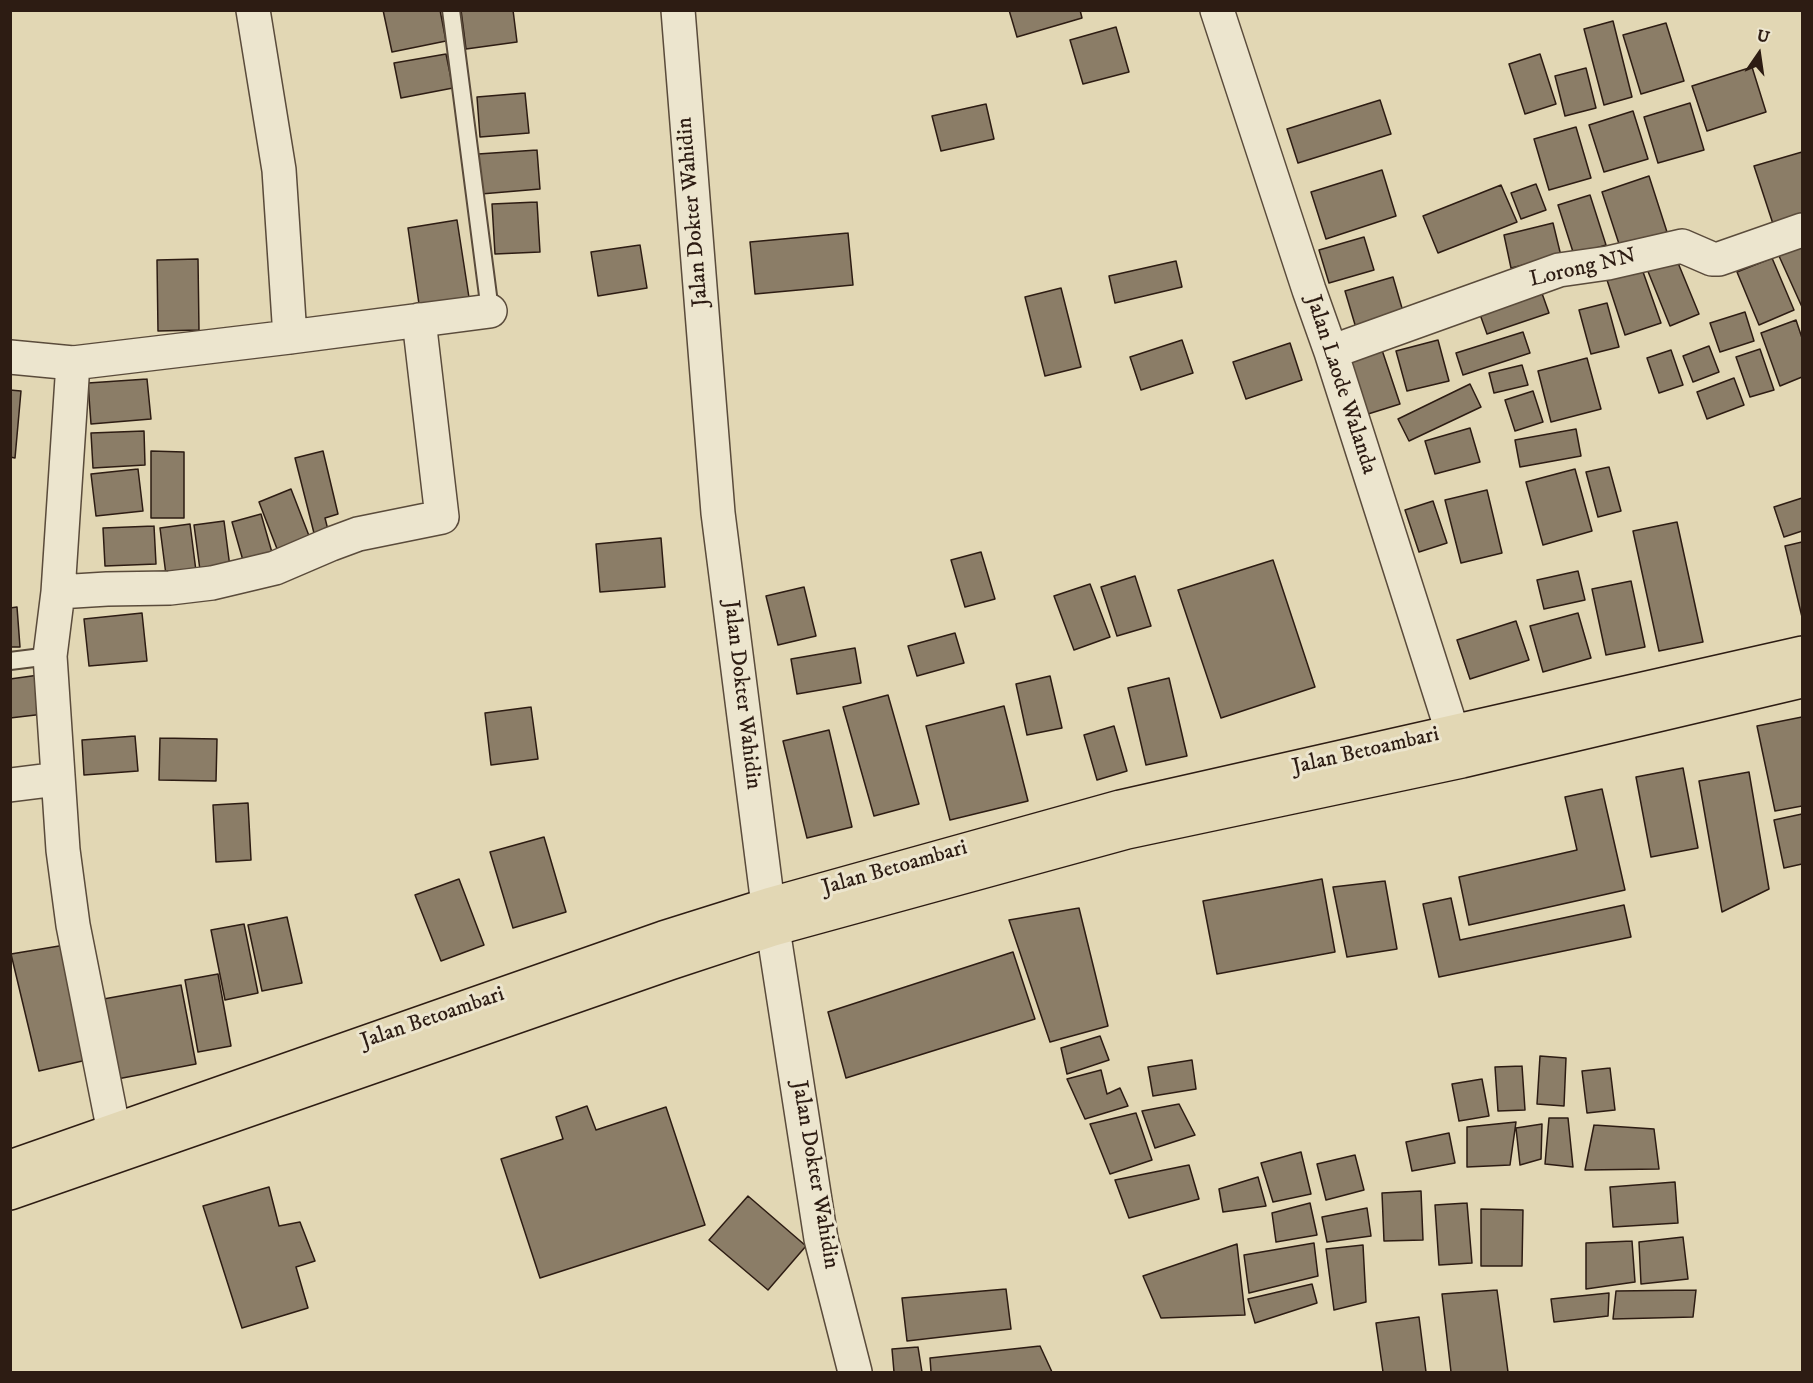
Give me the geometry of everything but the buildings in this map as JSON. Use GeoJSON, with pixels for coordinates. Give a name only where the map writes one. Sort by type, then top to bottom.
{"type":"FeatureCollection","features":[{"type":"Feature","properties":{"kind":"main road","name":"Jalan Betoambari"},"geometry":{"type":"LineString","coordinates":[[10,1167],[663,938],[771,917],[1127,832],[1803,653]]}},
{"type":"Feature","properties":{"kind":"main road","name":"Jalan Betoambari"},"geometry":{"type":"LineString","coordinates":[[1457,746],[1803,681]]}},
{"type":"Feature","properties":{"kind":"main road","name":"Jalan Betoambari"},"geometry":{"type":"LineString","coordinates":[[10,1192],[670,963],[771,917]]}},
{"type":"Feature","properties":{"kind":"street"},"geometry":{"type":"LineString","coordinates":[[253,10],[279,170],[290,338]]}},
{"type":"Feature","properties":{"kind":"street","name":"Jalan Dokter Wahidin"},"geometry":{"type":"LineString","coordinates":[[678,10],[718,513],[771,917],[822,1239],[855,1372]]}},
{"type":"Feature","properties":{"kind":"street","name":"Jalan Laode Walanda"},"geometry":{"type":"LineString","coordinates":[[1217,10],[1331,352],[1457,746]]}},
{"type":"Feature","properties":{"kind":"street","name":"Lorong NN"},"geometry":{"type":"LineString","coordinates":[[1331,352],[1559,270],[1682,246],[1712,259],[1719,259],[1803,230]]}},
{"type":"Feature","properties":{"kind":"street"},"geometry":{"type":"LineString","coordinates":[[10,357],[73,363],[290,338],[490,311]]}},
{"type":"Feature","properties":{"kind":"street"},"geometry":{"type":"LineString","coordinates":[[58,592],[170,588],[212,582],[275,568],[358,534],[442,517],[419,320]]}},
{"type":"Feature","properties":{"kind":"street"},"geometry":{"type":"LineString","coordinates":[[73,363],[58,592],[50,656],[63,850],[73,925],[114,1132]]}},
{"type":"Feature","properties":{"kind":"street"},"geometry":{"type":"LineString","coordinates":[[10,786],[58,780]]}},
{"type":"Feature","properties":{"kind":"lane"},"geometry":{"type":"LineString","coordinates":[[451,10],[490,311]]}},
{"type":"Feature","properties":{"kind":"lane"},"geometry":{"type":"LineString","coordinates":[[10,661],[50,656]]}}]}
